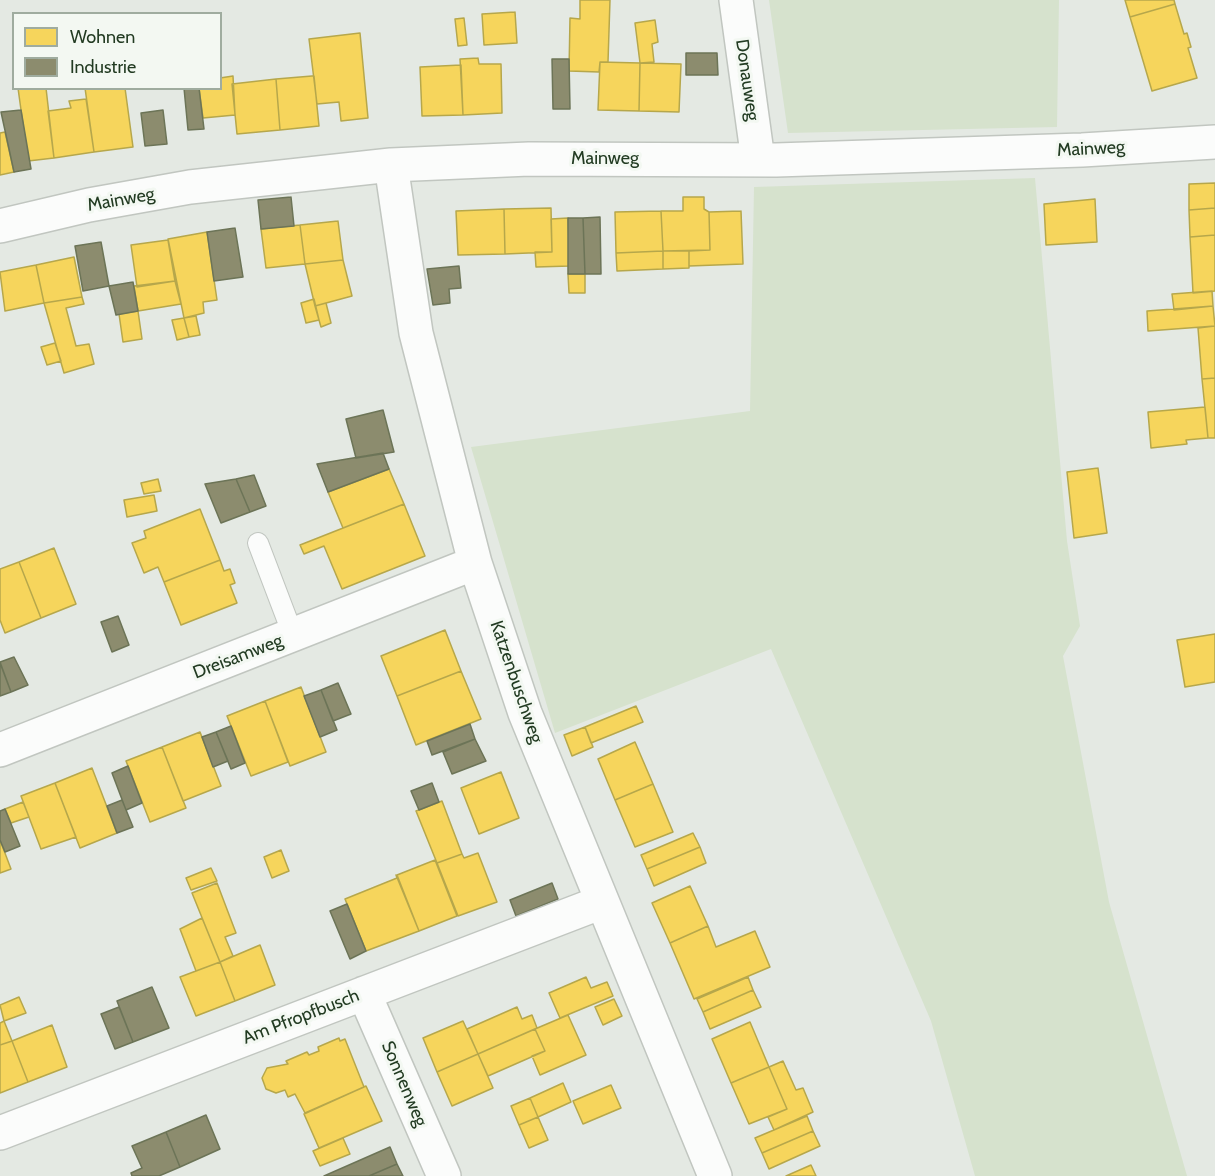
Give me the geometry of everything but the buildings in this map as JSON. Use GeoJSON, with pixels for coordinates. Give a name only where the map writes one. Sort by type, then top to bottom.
{"type":"FeatureCollection","features":[{"type":"Feature","properties":{"kind":"street","name":"Donauweg"},"geometry":{"type":"LineString","coordinates":[[736,0],[758,160]]}},
{"type":"Feature","properties":{"kind":"street","name":"Mainweg"},"geometry":{"type":"LineString","coordinates":[[0,226],[89,205],[190,188],[391,165],[529,159],[758,160],[1082,150],[1215,142]]}},
{"type":"Feature","properties":{"kind":"street","name":"Katzenbuschweg"},"geometry":{"type":"LineString","coordinates":[[391,165],[416,333],[475,563],[525,713],[715,1176]]}},
{"type":"Feature","properties":{"kind":"street","name":"Dreisamweg"},"geometry":{"type":"LineString","coordinates":[[0,750],[475,563]]}},
{"type":"Feature","properties":{"kind":"street","name":"Am Pfropfbusch"},"geometry":{"type":"LineString","coordinates":[[0,1133],[602,902]]}},
{"type":"Feature","properties":{"kind":"street","name":"Sonnenweg"},"geometry":{"type":"LineString","coordinates":[[364,993],[444,1176]]}},
{"type":"Feature","properties":{"kind":"lane"},"geometry":{"type":"LineString","coordinates":[[258,543],[293,635]]}},
{"type":"Feature","properties":{"kind":"green space"},"geometry":{"type":"Polygon","coordinates":[[[769,0],[1059,0],[1057,127],[788,133],[769,0]]]}},
{"type":"Feature","properties":{"kind":"green space"},"geometry":{"type":"Polygon","coordinates":[[[1035,178],[1067,541],[1080,626],[1063,656],[1109,902],[1187,1176],[975,1176],[931,1021],[771,649],[555,733],[471,447],[750,411],[754,187],[1035,178]]]}}]}
